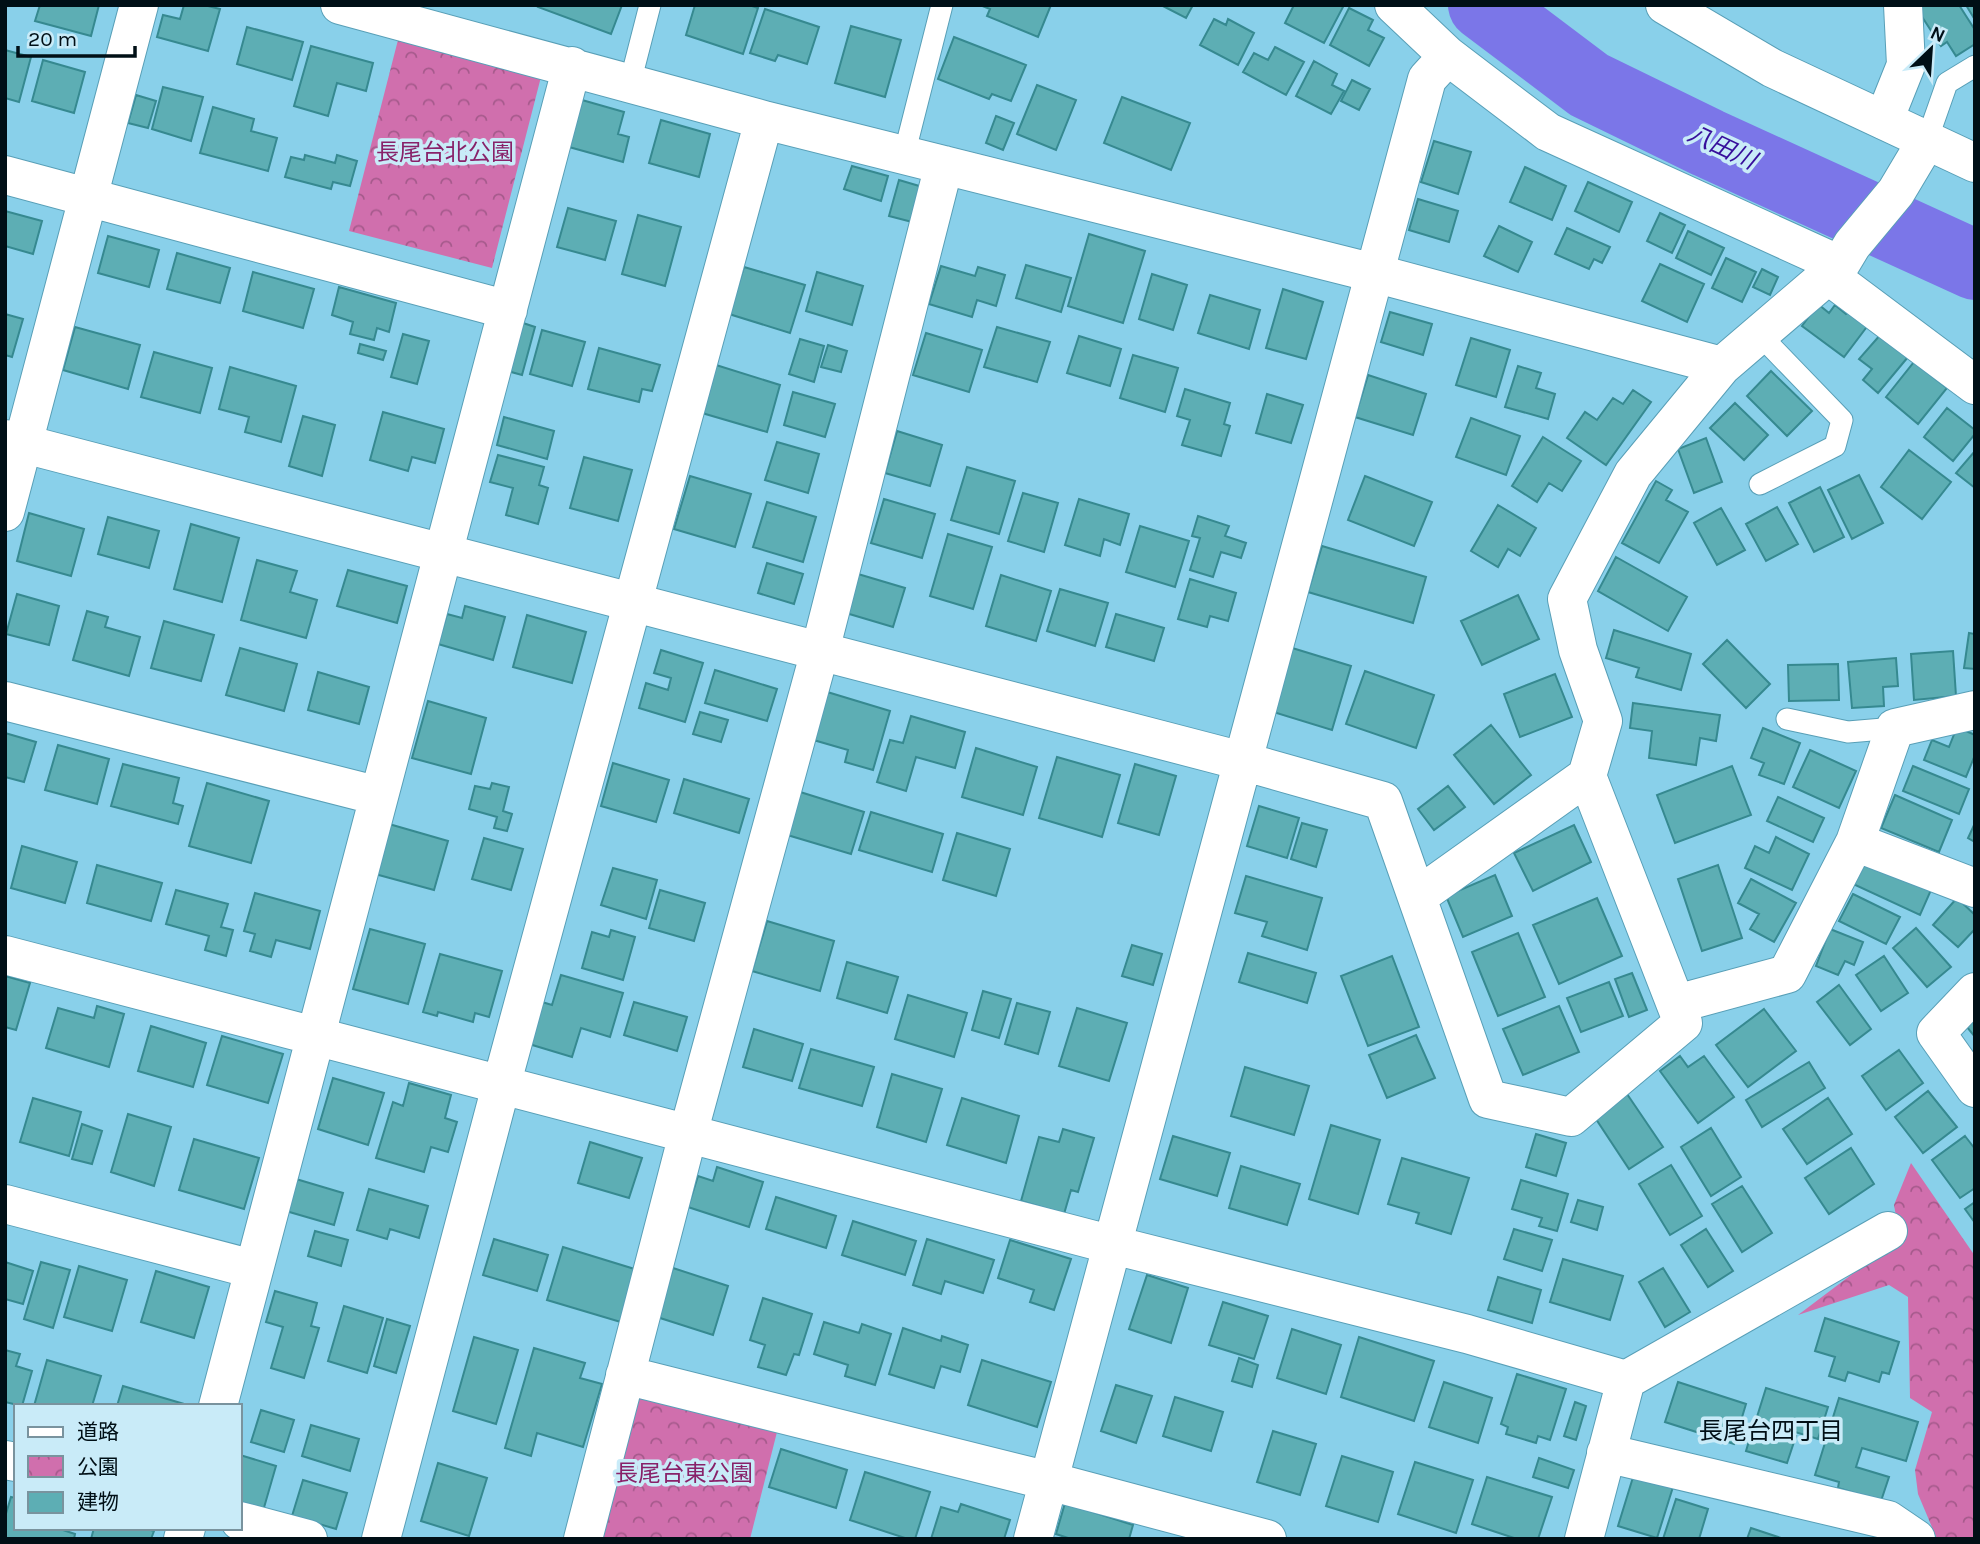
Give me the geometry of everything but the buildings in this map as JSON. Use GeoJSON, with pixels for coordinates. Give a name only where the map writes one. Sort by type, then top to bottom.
{"type":"FeatureCollection","features":[{"type":"Feature","properties":{"kind":"street"},"geometry":{"type":"LineString","coordinates":[[5,512],[14,442],[89,199],[139,5]]}},
{"type":"Feature","properties":{"kind":"street"},"geometry":{"type":"LineString","coordinates":[[340,5],[440,18],[572,66],[764,120],[1374,273],[1723,366]]}},
{"type":"Feature","properties":{"kind":"street"},"geometry":{"type":"LineString","coordinates":[[1394,5],[1448,56],[1548,132],[1840,262],[1975,385]]}},
{"type":"Feature","properties":{"kind":"street"},"geometry":{"type":"LineString","coordinates":[[1665,5],[1772,68],[1975,163]]}},
{"type":"Feature","properties":{"kind":"street"},"geometry":{"type":"LineString","coordinates":[[1884,120],[1906,65],[1903,5]]}},
{"type":"Feature","properties":{"kind":"street"},"geometry":{"type":"LineString","coordinates":[[1033,1539],[1427,79],[1448,56]]}},
{"type":"Feature","properties":{"kind":"street"},"geometry":{"type":"LineString","coordinates":[[219,1404],[313,1037],[572,66]]}},
{"type":"Feature","properties":{"kind":"street"},"geometry":{"type":"LineString","coordinates":[[381,1539],[501,1086],[764,120]]}},
{"type":"Feature","properties":{"kind":"street"},"geometry":{"type":"LineString","coordinates":[[14,442],[1242,761],[1383,801],[1488,1099],[1571,1117],[1683,1023],[1587,776],[1603,721],[1578,650],[1567,599],[1633,474],[1723,366],[1840,262],[1896,191],[1927,140]]}},
{"type":"Feature","properties":{"kind":"street"},"geometry":{"type":"LineString","coordinates":[[583,1539],[688,1134],[820,651],[944,165]]}},
{"type":"Feature","properties":{"kind":"street"},"geometry":{"type":"LineString","coordinates":[[5,175],[508,310]]}},
{"type":"Feature","properties":{"kind":"street"},"geometry":{"type":"LineString","coordinates":[[5,701],[379,796]]}},
{"type":"Feature","properties":{"kind":"street"},"geometry":{"type":"LineString","coordinates":[[1675,1004],[1787,974],[1855,842],[1895,728],[1975,710]]}},
{"type":"Feature","properties":{"kind":"street"},"geometry":{"type":"LineString","coordinates":[[1417,897],[1587,776]]}},
{"type":"Feature","properties":{"kind":"street"},"geometry":{"type":"LineString","coordinates":[[1855,842],[1975,888]]}},
{"type":"Feature","properties":{"kind":"street"},"geometry":{"type":"LineString","coordinates":[[5,955],[1113,1245],[1467,1334],[1626,1380]]}},
{"type":"Feature","properties":{"kind":"street"},"geometry":{"type":"LineString","coordinates":[[1975,992],[1936,1033],[1975,1088]]}},
{"type":"Feature","properties":{"kind":"street"},"geometry":{"type":"LineString","coordinates":[[5,1204],[253,1269]]}},
{"type":"Feature","properties":{"kind":"street"},"geometry":{"type":"LineString","coordinates":[[1584,1539],[1626,1380],[1888,1231]]}},
{"type":"Feature","properties":{"kind":"street"},"geometry":{"type":"LineString","coordinates":[[625,1375],[1049,1480],[1267,1539]]}},
{"type":"Feature","properties":{"kind":"street"},"geometry":{"type":"LineString","coordinates":[[1606,1452],[1888,1520],[1916,1539]]}},
{"type":"Feature","properties":{"kind":"street"},"geometry":{"type":"LineString","coordinates":[[242,1522],[308,1539]]}},
{"type":"Feature","properties":{"kind":"lane"},"geometry":{"type":"LineString","coordinates":[[630,83],[650,5]]}},
{"type":"Feature","properties":{"kind":"lane"},"geometry":{"type":"LineString","coordinates":[[904,155],[942,5]]}},
{"type":"Feature","properties":{"kind":"lane"},"geometry":{"type":"LineString","coordinates":[[1927,140],[1947,83],[1975,66]]}},
{"type":"Feature","properties":{"kind":"lane"},"geometry":{"type":"LineString","coordinates":[[1759,334],[1842,420],[1835,446],[1760,484]]}},
{"type":"Feature","properties":{"kind":"lane"},"geometry":{"type":"LineString","coordinates":[[1787,719],[1847,732],[1895,728]]}},
{"type":"Feature","properties":{"kind":"green space","name":"長尾台北公園"},"geometry":{"type":"Polygon","coordinates":[[[399,36],[542,73],[492,268],[349,231],[399,36]]]}},
{"type":"Feature","properties":{"kind":"green space"},"geometry":{"type":"Polygon","coordinates":[[[1911,1163],[1975,1256],[1975,1539],[1937,1539],[1918,1494],[1915,1470],[1932,1412],[1910,1398],[1908,1297],[1889,1285],[1798,1315],[1900,1238],[1894,1205],[1911,1163]]]}},
{"type":"Feature","properties":{"kind":"green space","name":"長尾台東公園"},"geometry":{"type":"Polygon","coordinates":[[[636,1393],[778,1428],[750,1539],[600,1539],[636,1393]]]}},
{"type":"Feature","properties":{"kind":"waterway","name":"八田川"},"geometry":{"type":"LineString","coordinates":[[1483,5],[1589,85],[1708,143],[1975,265]]}},
{"type":"Feature","properties":{"kind":"district","name":"長尾台四丁目"},"geometry":{"type":"Point","coordinates":[1771,1431]}}]}
